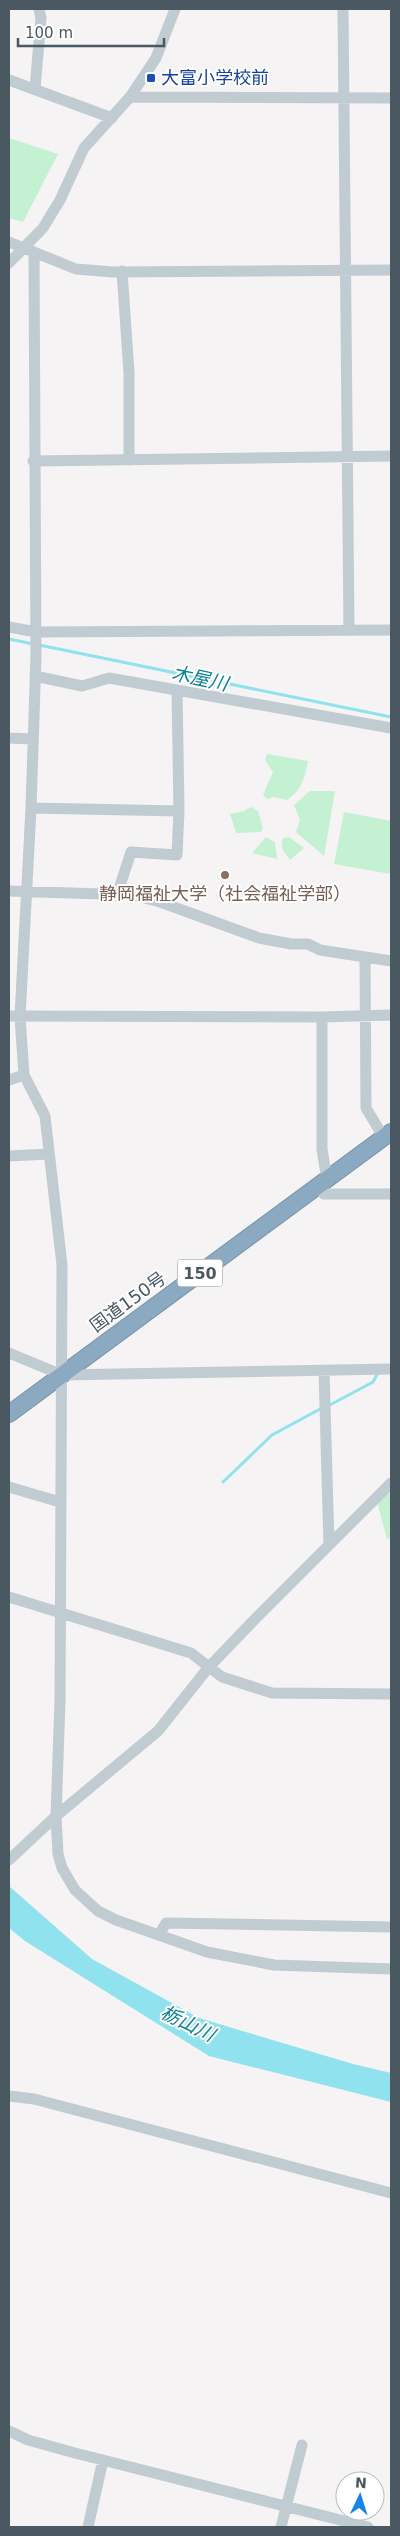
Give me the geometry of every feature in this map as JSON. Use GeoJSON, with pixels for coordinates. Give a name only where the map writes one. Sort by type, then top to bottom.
{"type":"FeatureCollection","features":[{"type":"Feature","properties":{"kind":"highway","name":"国道150号"},"geometry":{"type":"LineString","coordinates":[[9,1414],[388,1135]]}},
{"type":"Feature","properties":{"kind":"street"},"geometry":{"type":"LineString","coordinates":[[35,89],[40,9]]}},
{"type":"Feature","properties":{"kind":"street"},"geometry":{"type":"LineString","coordinates":[[9,264],[22,248],[43,228],[60,200],[84,148],[130,97],[156,58],[175,9]]}},
{"type":"Feature","properties":{"kind":"street"},"geometry":{"type":"LineString","coordinates":[[344,9],[349,630]]}},
{"type":"Feature","properties":{"kind":"street"},"geometry":{"type":"LineString","coordinates":[[9,80],[112,118]]}},
{"type":"Feature","properties":{"kind":"street"},"geometry":{"type":"LineString","coordinates":[[130,97],[391,98]]}},
{"type":"Feature","properties":{"kind":"street"},"geometry":{"type":"LineString","coordinates":[[9,242],[76,269],[122,272],[391,270]]}},
{"type":"Feature","properties":{"kind":"street"},"geometry":{"type":"LineString","coordinates":[[34,253],[33,461],[36,656],[31,808],[14,1017],[24,1075],[45,1116],[62,1265],[60,1611],[56,1816],[58,1854],[62,1868],[74,1890],[98,1911],[116,1920],[207,1952],[274,1965],[391,1969]]}},
{"type":"Feature","properties":{"kind":"street"},"geometry":{"type":"LineString","coordinates":[[122,272],[129,373],[129,460]]}},
{"type":"Feature","properties":{"kind":"street"},"geometry":{"type":"LineString","coordinates":[[33,461],[391,456]]}},
{"type":"Feature","properties":{"kind":"street"},"geometry":{"type":"LineString","coordinates":[[9,628],[36,632],[391,630]]}},
{"type":"Feature","properties":{"kind":"street"},"geometry":{"type":"LineString","coordinates":[[35,676],[82,686],[109,678],[391,728]]}},
{"type":"Feature","properties":{"kind":"street"},"geometry":{"type":"LineString","coordinates":[[117,894],[131,852],[177,855],[179,811],[177,690]]}},
{"type":"Feature","properties":{"kind":"street"},"geometry":{"type":"LineString","coordinates":[[9,738],[33,739]]}},
{"type":"Feature","properties":{"kind":"street"},"geometry":{"type":"LineString","coordinates":[[31,808],[179,811]]}},
{"type":"Feature","properties":{"kind":"street"},"geometry":{"type":"LineString","coordinates":[[9,891],[117,894],[160,902],[259,938],[291,944],[308,944],[320,950],[391,961]]}},
{"type":"Feature","properties":{"kind":"street"},"geometry":{"type":"LineString","coordinates":[[365,957],[366,1108],[388,1135]]}},
{"type":"Feature","properties":{"kind":"street"},"geometry":{"type":"LineString","coordinates":[[14,1017],[322,1017],[391,1015]]}},
{"type":"Feature","properties":{"kind":"street"},"geometry":{"type":"LineString","coordinates":[[322,1017],[322,1184],[324,1194],[391,1194]]}},
{"type":"Feature","properties":{"kind":"street"},"geometry":{"type":"LineString","coordinates":[[9,1080],[24,1075]]}},
{"type":"Feature","properties":{"kind":"street"},"geometry":{"type":"LineString","coordinates":[[9,1156],[49,1154]]}},
{"type":"Feature","properties":{"kind":"street"},"geometry":{"type":"LineString","coordinates":[[9,1354],[62,1375],[391,1369]]}},
{"type":"Feature","properties":{"kind":"street"},"geometry":{"type":"LineString","coordinates":[[324,1371],[329,1545]]}},
{"type":"Feature","properties":{"kind":"street"},"geometry":{"type":"LineString","coordinates":[[9,1860],[56,1816],[158,1731],[208,1668],[391,1483]]}},
{"type":"Feature","properties":{"kind":"street"},"geometry":{"type":"LineString","coordinates":[[9,1487],[60,1502]]}},
{"type":"Feature","properties":{"kind":"street"},"geometry":{"type":"LineString","coordinates":[[9,1597],[60,1611],[191,1653],[222,1677],[272,1693],[391,1694]]}},
{"type":"Feature","properties":{"kind":"street"},"geometry":{"type":"LineString","coordinates":[[159,1934],[166,1923],[391,1927]]}},
{"type":"Feature","properties":{"kind":"street"},"geometry":{"type":"LineString","coordinates":[[9,2096],[34,2099],[391,2193]]}},
{"type":"Feature","properties":{"kind":"street"},"geometry":{"type":"LineString","coordinates":[[9,2431],[28,2440],[368,2527]]}},
{"type":"Feature","properties":{"kind":"street"},"geometry":{"type":"LineString","coordinates":[[281,2527],[302,2445]]}},
{"type":"Feature","properties":{"kind":"street"},"geometry":{"type":"LineString","coordinates":[[88,2527],[103,2460]]}},
{"type":"Feature","properties":{"kind":"green space"},"geometry":{"type":"Polygon","coordinates":[[[9,138],[58,154],[23,222],[9,218],[9,138]]]}},
{"type":"Feature","properties":{"kind":"green space"},"geometry":{"type":"Polygon","coordinates":[[[267,754],[308,761],[302,783],[287,800],[274,797],[267,799],[263,795],[273,772],[265,760],[267,754]]]}},
{"type":"Feature","properties":{"kind":"green space"},"geometry":{"type":"Polygon","coordinates":[[[310,791],[335,791],[324,856],[296,832],[300,820],[294,805],[310,791]]]}},
{"type":"Feature","properties":{"kind":"green space"},"geometry":{"type":"Polygon","coordinates":[[[251,807],[258,811],[263,828],[261,832],[236,833],[230,814],[244,811],[251,807]]]}},
{"type":"Feature","properties":{"kind":"green space"},"geometry":{"type":"Polygon","coordinates":[[[344,812],[391,821],[391,874],[334,864],[344,812]]]}},
{"type":"Feature","properties":{"kind":"green space"},"geometry":{"type":"Polygon","coordinates":[[[266,837],[275,842],[277,859],[252,853],[266,837]]]}},
{"type":"Feature","properties":{"kind":"green space"},"geometry":{"type":"Polygon","coordinates":[[[289,837],[304,848],[290,860],[282,845],[283,838],[289,837]]]}},
{"type":"Feature","properties":{"kind":"green space"},"geometry":{"type":"Polygon","coordinates":[[[388,1491],[391,1496],[391,1538],[387,1539],[377,1502],[388,1491]]]}},
{"type":"Feature","properties":{"kind":"water","name":"栃山川"},"geometry":{"type":"Polygon","coordinates":[[[9,1886],[92,1959],[199,2018],[353,2064],[391,2073],[391,2102],[209,2056],[25,1941],[9,1928],[9,1886]]]}},
{"type":"Feature","properties":{"kind":"waterway","name":"木屋川"},"geometry":{"type":"LineString","coordinates":[[9,639],[33,644]]}},
{"type":"Feature","properties":{"kind":"waterway","name":"木屋川"},"geometry":{"type":"LineString","coordinates":[[39,645],[391,717]]}},
{"type":"Feature","properties":{"kind":"waterway"},"geometry":{"type":"LineString","coordinates":[[328,1406],[373,1382],[378,1373]]}},
{"type":"Feature","properties":{"kind":"waterway"},"geometry":{"type":"LineString","coordinates":[[223,1482],[272,1435],[322,1408]]}},
{"type":"Feature","properties":{"kind":"place","name":"大富小学校前"},"geometry":{"type":"Point","coordinates":[151,78]}},
{"type":"Feature","properties":{"kind":"place","name":"静岡福祉大学（社会福祉学部）"},"geometry":{"type":"Point","coordinates":[225,875]}}]}
